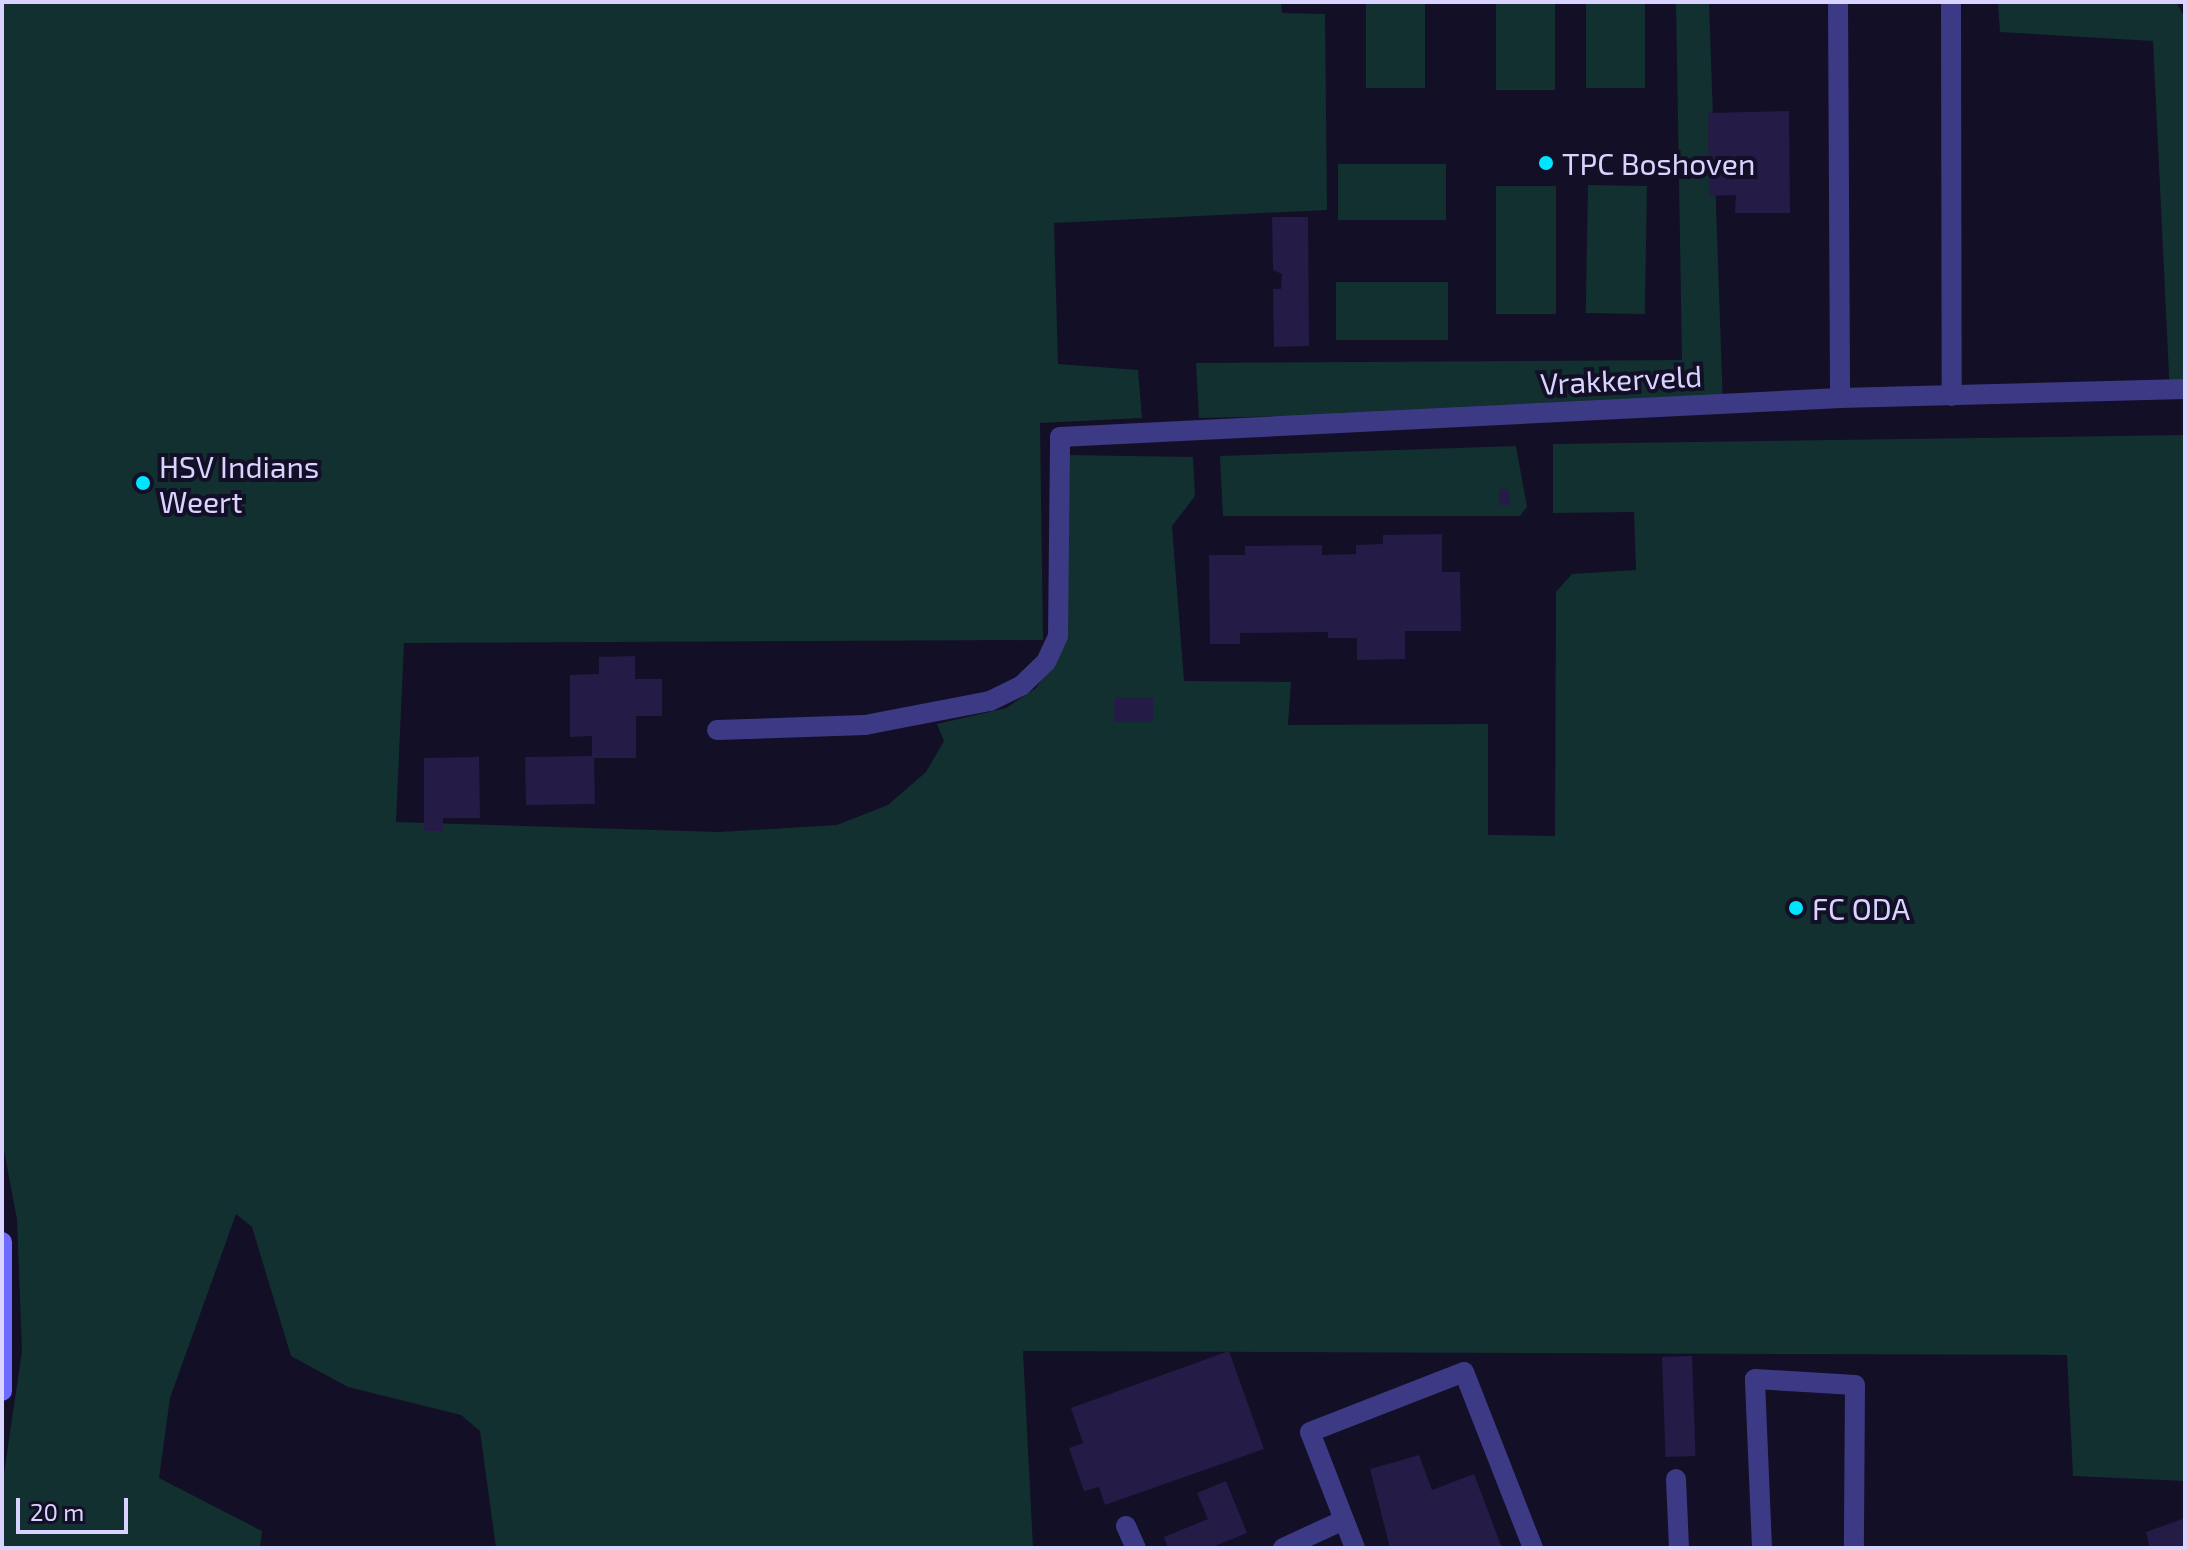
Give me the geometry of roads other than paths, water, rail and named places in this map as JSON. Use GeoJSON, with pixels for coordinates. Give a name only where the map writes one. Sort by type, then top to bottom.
{"type":"FeatureCollection","features":[{"type":"Feature","properties":{"kind":"main road"},"geometry":{"type":"LineString","coordinates":[[2,1242],[2,1391]]}},
{"type":"Feature","properties":{"kind":"street"},"geometry":{"type":"LineString","coordinates":[[1838,2],[1840,398]]}},
{"type":"Feature","properties":{"kind":"street"},"geometry":{"type":"LineString","coordinates":[[1951,2],[1952,396]]}},
{"type":"Feature","properties":{"kind":"street","name":"Vrakkerveld"},"geometry":{"type":"LineString","coordinates":[[717,730],[865,725],[990,701],[1021,686],[1046,662],[1058,636],[1060,437],[1840,398],[2185,389]]}},
{"type":"Feature","properties":{"kind":"street"},"geometry":{"type":"LineString","coordinates":[[1355,1548],[1310,1432],[1464,1372],[1533,1548]]}},
{"type":"Feature","properties":{"kind":"street"},"geometry":{"type":"LineString","coordinates":[[1762,1548],[1755,1379],[1855,1385],[1854,1548]]}},
{"type":"Feature","properties":{"kind":"street"},"geometry":{"type":"LineString","coordinates":[[1676,1479],[1679,1548]]}},
{"type":"Feature","properties":{"kind":"street"},"geometry":{"type":"LineString","coordinates":[[1283,1548],[1344,1520]]}},
{"type":"Feature","properties":{"kind":"street"},"geometry":{"type":"LineString","coordinates":[[1126,1526],[1136,1548]]}},
{"type":"Feature","properties":{"kind":"place","name":"TPC Boshoven"},"geometry":{"type":"Point","coordinates":[1546,163]}},
{"type":"Feature","properties":{"kind":"place","name":"HSV Indians Weert"},"geometry":{"type":"Point","coordinates":[143,483]}},
{"type":"Feature","properties":{"kind":"place","name":"FC ODA"},"geometry":{"type":"Point","coordinates":[1796,908]}}]}
